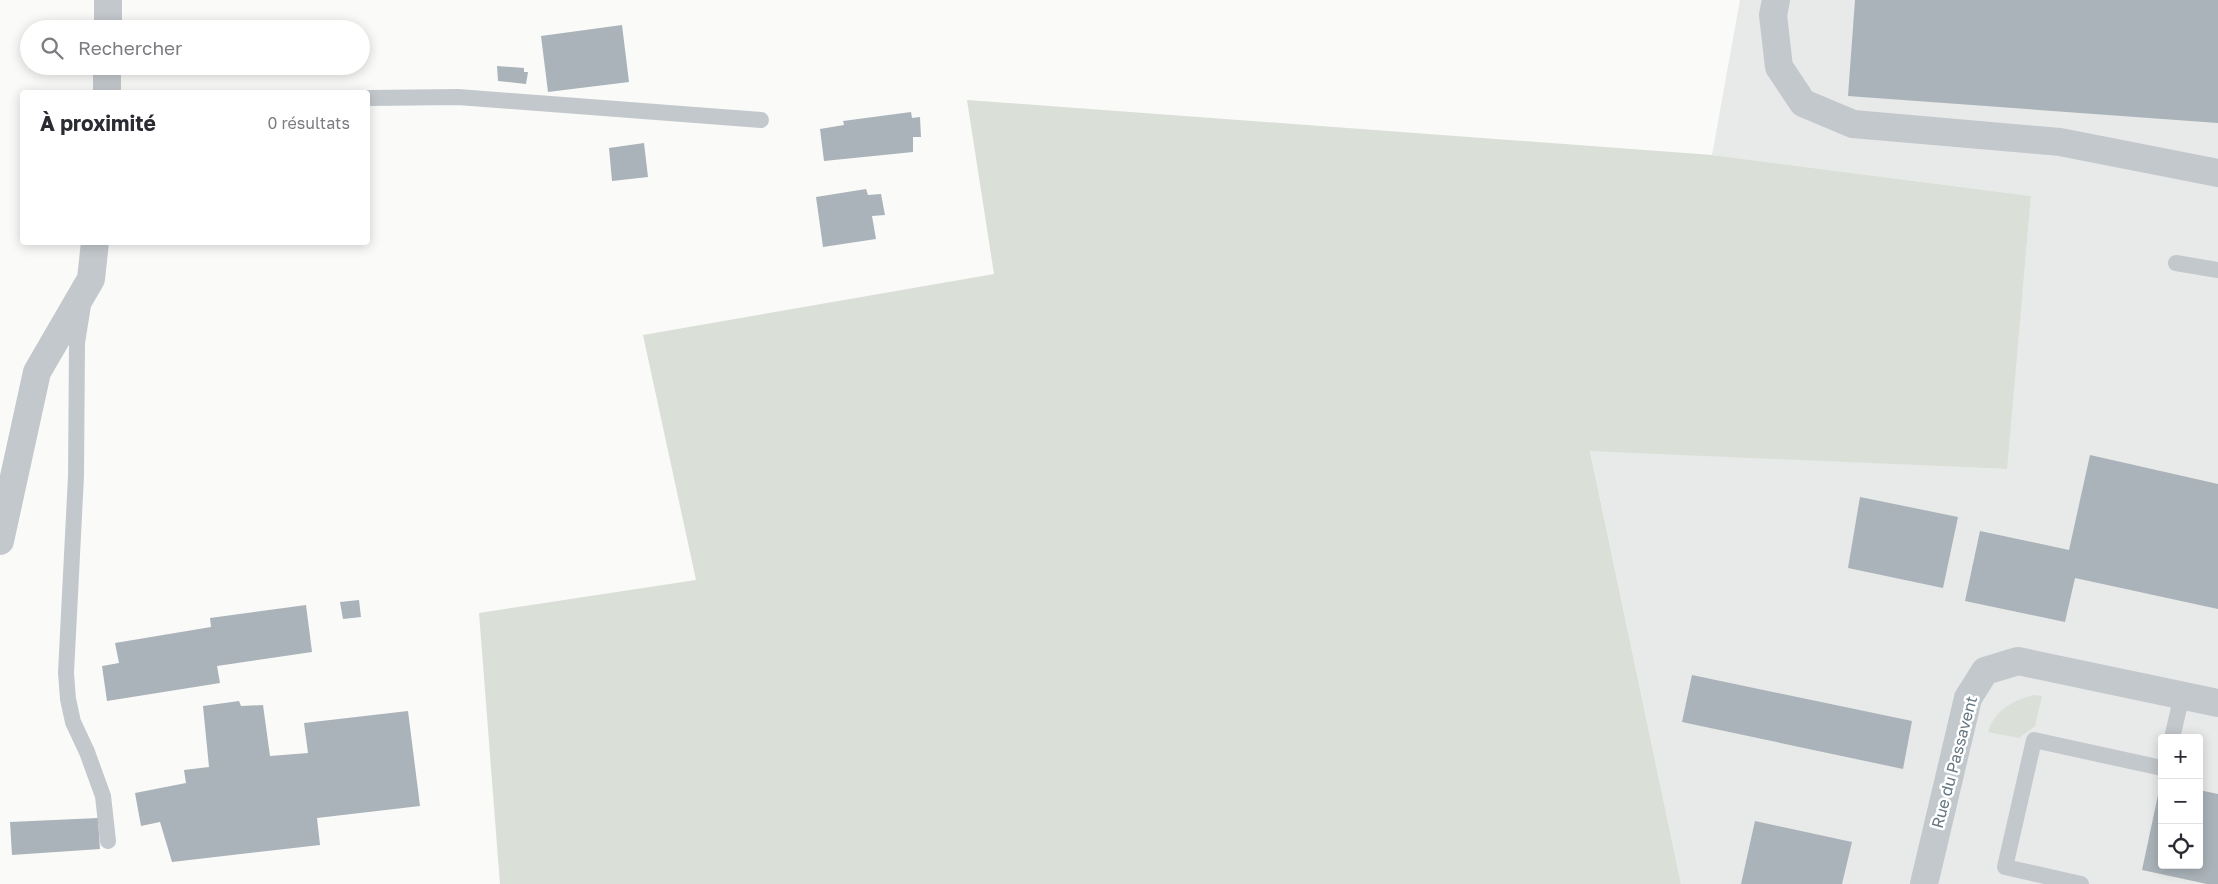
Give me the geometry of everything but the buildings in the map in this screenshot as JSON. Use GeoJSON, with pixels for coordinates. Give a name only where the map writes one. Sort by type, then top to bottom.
{"type":"FeatureCollection","features":[{"type":"Feature","properties":{"kind":"street"},"geometry":{"type":"LineString","coordinates":[[108,0],[108,20]]}},
{"type":"Feature","properties":{"kind":"street"},"geometry":{"type":"LineString","coordinates":[[1776,0],[1773,15],[1780,67],[1803,103],[1853,124],[2060,142],[2218,173]]}},
{"type":"Feature","properties":{"kind":"street"},"geometry":{"type":"LineString","coordinates":[[107,75],[107,90]]}},
{"type":"Feature","properties":{"kind":"street"},"geometry":{"type":"LineString","coordinates":[[0,541],[37,372],[91,279],[95,245]]}},
{"type":"Feature","properties":{"kind":"street","name":"Rue du Passavent"},"geometry":{"type":"LineString","coordinates":[[1924,884],[1968,698],[1985,671],[2018,661],[2218,703]]}},
{"type":"Feature","properties":{"kind":"lane"},"geometry":{"type":"LineString","coordinates":[[370,98],[458,97],[761,120]]}},
{"type":"Feature","properties":{"kind":"lane"},"geometry":{"type":"LineString","coordinates":[[2176,263],[2218,270]]}},
{"type":"Feature","properties":{"kind":"lane"},"geometry":{"type":"LineString","coordinates":[[91,279],[81,311],[77,343],[76,476],[66,673],[68,699],[73,722],[87,752],[103,796],[108,841]]}},
{"type":"Feature","properties":{"kind":"lane"},"geometry":{"type":"LineString","coordinates":[[2173,734],[2182,695]]}},
{"type":"Feature","properties":{"kind":"lane"},"geometry":{"type":"LineString","coordinates":[[2081,884],[2005,867],[2034,740],[2158,767]]}},
{"type":"Feature","properties":{"kind":"shaded area"},"geometry":{"type":"Polygon","coordinates":[[[1740,0],[2218,0],[2218,884],[1681,884],[1590,450],[2006,469],[2031,196],[1712,155],[1740,0]]]}},
{"type":"Feature","properties":{"kind":"shaded area"},"geometry":{"type":"Polygon","coordinates":[[[967,100],[1712,155],[2031,196],[2007,469],[1590,451],[1681,884],[500,884],[479,613],[696,580],[643,335],[994,274],[967,100]]]}},
{"type":"Feature","properties":{"kind":"shaded area"},"geometry":{"type":"Polygon","coordinates":[[[2034,695],[2042,696],[2035,726],[2019,738],[1988,732],[1995,717],[2006,707],[2034,695]]]}}]}
